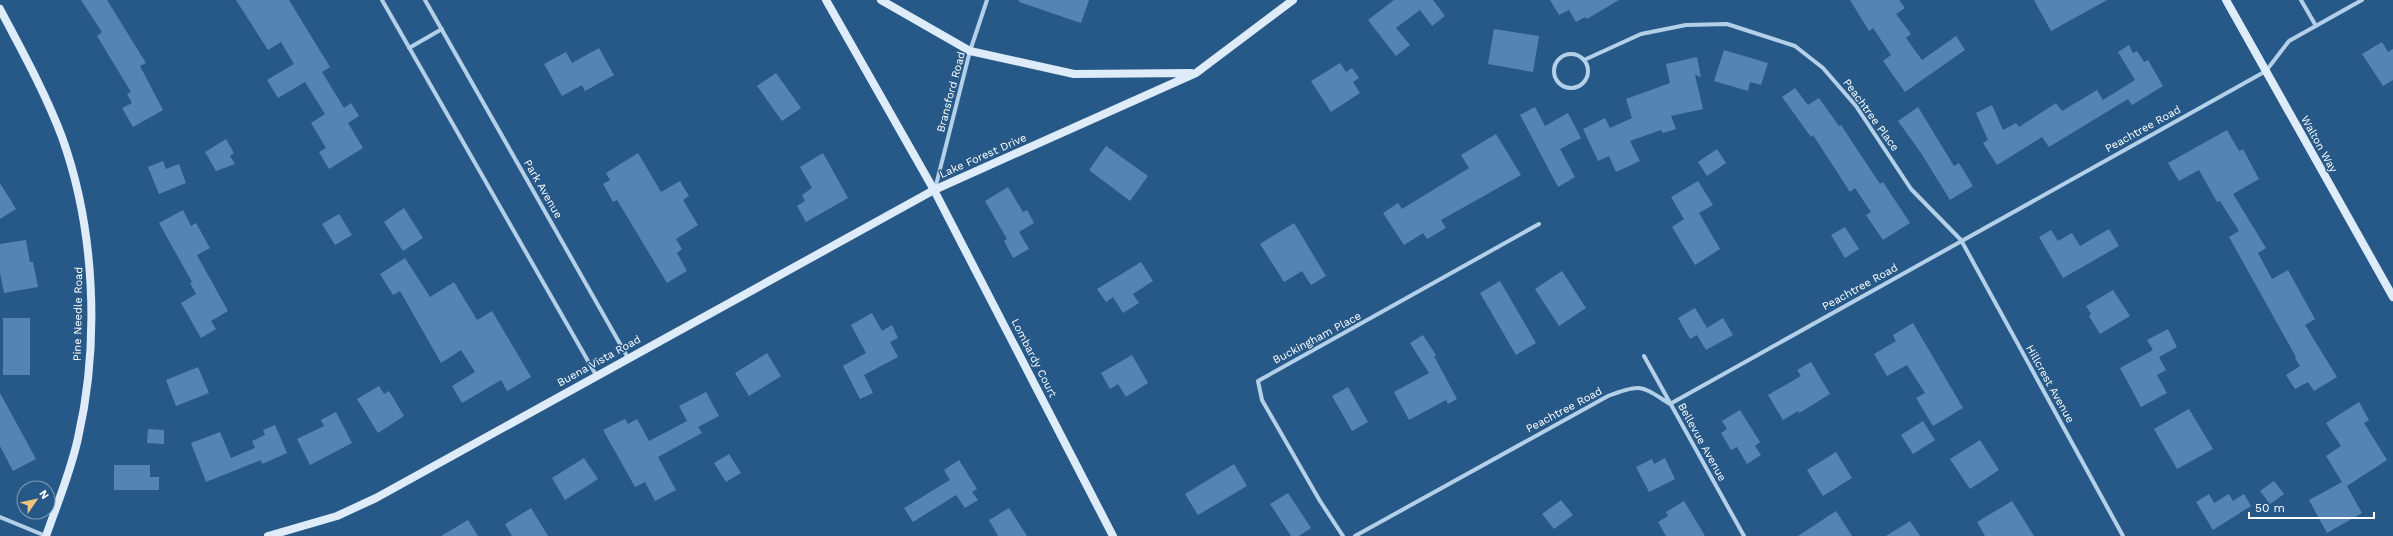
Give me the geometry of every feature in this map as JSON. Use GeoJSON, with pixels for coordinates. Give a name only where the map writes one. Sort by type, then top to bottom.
{"type":"FeatureCollection","features":[{"type":"Feature","properties":{"kind":"street"},"geometry":{"type":"LineString","coordinates":[[382,0],[596,375]]}},
{"type":"Feature","properties":{"kind":"street","name":"Park Avenue"},"geometry":{"type":"LineString","coordinates":[[425,0],[628,358]]}},
{"type":"Feature","properties":{"kind":"street","name":"Lake Forest Drive"},"geometry":{"type":"LineString","coordinates":[[826,0],[934,190],[1196,73],[1293,0]]}},
{"type":"Feature","properties":{"kind":"street"},"geometry":{"type":"LineString","coordinates":[[881,0],[970,52],[1074,74],[1196,73]]}},
{"type":"Feature","properties":{"kind":"street","name":"Bransford Road"},"geometry":{"type":"LineString","coordinates":[[934,190],[970,52],[987,0]]}},
{"type":"Feature","properties":{"kind":"street","name":"Walton Way"},"geometry":{"type":"LineString","coordinates":[[2226,0],[2393,297]]}},
{"type":"Feature","properties":{"kind":"street"},"geometry":{"type":"LineString","coordinates":[[2301,0],[2316,26]]}},
{"type":"Feature","properties":{"kind":"street","name":"Peachtree Road"},"geometry":{"type":"LineString","coordinates":[[1355,536],[1608,396],[1626,389],[1643,387],[1670,404],[2266,71],[2289,41],[2362,0]]}},
{"type":"Feature","properties":{"kind":"street","name":"Pine Needle Road"},"geometry":{"type":"LineString","coordinates":[[0,9],[39,84],[62,137],[79,196],[91,268],[90,350],[78,438],[46,536]]}},
{"type":"Feature","properties":{"kind":"street","name":"Peachtree Place"},"geometry":{"type":"LineString","coordinates":[[1584,60],[1640,34],[1686,25],[1727,24],[1795,46],[1823,68],[1856,106],[1911,189],[1962,240]]}},
{"type":"Feature","properties":{"kind":"street"},"geometry":{"type":"LineString","coordinates":[[409,48],[442,29]]}},
{"type":"Feature","properties":{"kind":"street"},"geometry":{"type":"LineString","coordinates":[[1574,54],[1584,60],[1588,70],[1581,85],[1565,87],[1556,80],[1554,69],[1558,59],[1563,56],[1574,54]]}},
{"type":"Feature","properties":{"kind":"street","name":"Buena Vista Road"},"geometry":{"type":"LineString","coordinates":[[268,536],[337,516],[376,498],[596,375],[934,190]]}},
{"type":"Feature","properties":{"kind":"street","name":"Lombardy Court"},"geometry":{"type":"LineString","coordinates":[[934,190],[1113,536]]}},
{"type":"Feature","properties":{"kind":"street","name":"Buckingham Place"},"geometry":{"type":"LineString","coordinates":[[1343,536],[1320,501],[1262,400],[1258,381],[1539,224]]}},
{"type":"Feature","properties":{"kind":"street","name":"Hillcrest Avenue"},"geometry":{"type":"LineString","coordinates":[[1962,240],[2123,536]]}},
{"type":"Feature","properties":{"kind":"street","name":"Bellevue Avenue"},"geometry":{"type":"LineString","coordinates":[[1644,356],[1744,536]]}},
{"type":"Feature","properties":{"kind":"street"},"geometry":{"type":"LineString","coordinates":[[0,518],[46,536]]}},
{"type":"Feature","properties":{"kind":"building"},"geometry":{"type":"Polygon","coordinates":[[[81,0],[107,0],[146,63],[140,66],[163,110],[133,127],[122,108],[132,103],[127,94],[131,92],[97,36],[102,32],[81,0]]]}},
{"type":"Feature","properties":{"kind":"building"},"geometry":{"type":"Polygon","coordinates":[[[236,0],[289,0],[330,67],[322,72],[344,108],[351,103],[359,116],[348,123],[363,148],[329,169],[319,152],[326,148],[311,123],[325,114],[305,82],[278,98],[267,80],[294,64],[281,42],[268,50],[236,0]]]}},
{"type":"Feature","properties":{"kind":"building"},"geometry":{"type":"Polygon","coordinates":[[[1019,0],[1089,0],[1081,23],[1019,2],[1019,0]]]}},
{"type":"Feature","properties":{"kind":"building"},"geometry":{"type":"Polygon","coordinates":[[[1394,0],[1433,0],[1445,16],[1432,26],[1420,10],[1396,28],[1410,45],[1396,56],[1368,20],[1394,0]]]}},
{"type":"Feature","properties":{"kind":"building"},"geometry":{"type":"Polygon","coordinates":[[[1550,0],[1619,0],[1587,19],[1585,17],[1576,22],[1569,10],[1559,15],[1550,0]]]}},
{"type":"Feature","properties":{"kind":"building"},"geometry":{"type":"Polygon","coordinates":[[[1850,0],[1899,0],[1905,8],[1896,14],[1911,34],[1906,38],[1922,60],[1956,36],[1965,50],[1905,92],[1883,61],[1891,55],[1873,28],[1869,31],[1850,0]]]}},
{"type":"Feature","properties":{"kind":"building"},"geometry":{"type":"Polygon","coordinates":[[[2034,0],[2107,0],[2051,31],[2034,0]]]}},
{"type":"Feature","properties":{"kind":"building"},"geometry":{"type":"Polygon","coordinates":[[[1494,29],[1539,36],[1533,72],[1488,64],[1494,29]]]}},
{"type":"Feature","properties":{"kind":"building"},"geometry":{"type":"Polygon","coordinates":[[[2382,42],[2388,52],[2393,49],[2393,80],[2383,86],[2362,54],[2382,42]]]}},
{"type":"Feature","properties":{"kind":"building"},"geometry":{"type":"Polygon","coordinates":[[[2129,45],[2133,53],[2137,51],[2144,62],[2148,60],[2163,86],[2132,105],[2128,99],[2049,147],[2042,137],[1997,165],[1983,143],[1988,140],[1976,113],[1992,105],[2003,130],[2016,123],[2019,127],[2056,103],[2062,111],[2097,90],[2103,100],[2135,80],[2118,52],[2129,45]]]}},
{"type":"Feature","properties":{"kind":"building"},"geometry":{"type":"Polygon","coordinates":[[[599,48],[614,75],[585,91],[582,85],[562,96],[544,64],[566,52],[572,63],[599,48]]]}},
{"type":"Feature","properties":{"kind":"building"},"geometry":{"type":"Polygon","coordinates":[[[1724,50],[1768,63],[1761,85],[1750,82],[1748,91],[1714,81],[1724,50]]]}},
{"type":"Feature","properties":{"kind":"building"},"geometry":{"type":"Polygon","coordinates":[[[1697,57],[1701,77],[1695,75],[1703,109],[1671,116],[1676,129],[1663,133],[1661,130],[1630,141],[1640,161],[1616,172],[1609,156],[1598,161],[1583,129],[1605,118],[1610,128],[1632,118],[1626,99],[1670,83],[1666,64],[1697,57]]]}},
{"type":"Feature","properties":{"kind":"building"},"geometry":{"type":"Polygon","coordinates":[[[1340,63],[1346,72],[1352,68],[1359,78],[1353,82],[1360,93],[1331,112],[1311,81],[1340,63]]]}},
{"type":"Feature","properties":{"kind":"building"},"geometry":{"type":"Polygon","coordinates":[[[776,73],[801,108],[782,121],[757,86],[776,73]]]}},
{"type":"Feature","properties":{"kind":"building"},"geometry":{"type":"Polygon","coordinates":[[[1795,88],[1808,105],[1819,98],[1839,126],[1841,125],[1880,184],[1883,182],[1910,223],[1883,240],[1866,215],[1871,212],[1855,188],[1850,192],[1813,135],[1811,137],[1782,97],[1795,88]]]}},
{"type":"Feature","properties":{"kind":"building"},"geometry":{"type":"Polygon","coordinates":[[[1535,107],[1545,126],[1568,113],[1581,138],[1560,149],[1575,177],[1558,187],[1520,115],[1535,107]]]}},
{"type":"Feature","properties":{"kind":"building"},"geometry":{"type":"Polygon","coordinates":[[[1918,107],[1954,166],[1959,163],[1973,186],[1950,200],[1921,153],[1898,121],[1918,107]]]}},
{"type":"Feature","properties":{"kind":"building"},"geometry":{"type":"Polygon","coordinates":[[[2227,130],[2239,151],[2243,149],[2259,179],[2233,194],[2266,248],[2258,253],[2272,279],[2288,270],[2315,319],[2305,325],[2337,377],[2314,391],[2308,382],[2295,389],[2286,375],[2300,366],[2229,237],[2239,231],[2220,201],[2217,202],[2199,170],[2179,181],[2168,163],[2227,130]]]}},
{"type":"Feature","properties":{"kind":"building"},"geometry":{"type":"Polygon","coordinates":[[[1496,134],[1521,175],[1441,220],[1446,228],[1427,239],[1423,233],[1404,245],[1383,213],[1398,203],[1402,209],[1469,168],[1461,155],[1496,134]]]}},
{"type":"Feature","properties":{"kind":"building"},"geometry":{"type":"Polygon","coordinates":[[[226,139],[234,153],[230,156],[235,164],[216,171],[205,152],[226,139]]]}},
{"type":"Feature","properties":{"kind":"building"},"geometry":{"type":"Polygon","coordinates":[[[1106,146],[1148,176],[1130,201],[1089,170],[1106,146]]]}},
{"type":"Feature","properties":{"kind":"building"},"geometry":{"type":"Polygon","coordinates":[[[1717,149],[1726,163],[1707,176],[1698,162],[1717,149]]]}},
{"type":"Feature","properties":{"kind":"building"},"geometry":{"type":"Polygon","coordinates":[[[638,153],[661,192],[680,181],[689,196],[683,200],[698,225],[676,239],[682,249],[677,253],[687,271],[667,283],[617,200],[613,202],[603,184],[610,180],[606,173],[638,153]]]}},
{"type":"Feature","properties":{"kind":"building"},"geometry":{"type":"Polygon","coordinates":[[[823,153],[848,198],[806,222],[797,206],[805,201],[802,195],[812,188],[800,167],[823,153]]]}},
{"type":"Feature","properties":{"kind":"building"},"geometry":{"type":"Polygon","coordinates":[[[163,161],[166,169],[179,164],[186,183],[159,194],[148,167],[163,161]]]}},
{"type":"Feature","properties":{"kind":"building"},"geometry":{"type":"Polygon","coordinates":[[[1698,181],[1713,205],[1699,213],[1720,249],[1695,265],[1672,227],[1684,219],[1671,197],[1698,181]]]}},
{"type":"Feature","properties":{"kind":"building"},"geometry":{"type":"Polygon","coordinates":[[[0,183],[16,209],[0,219],[0,183]]]}},
{"type":"Feature","properties":{"kind":"building"},"geometry":{"type":"Polygon","coordinates":[[[1008,187],[1023,212],[1027,210],[1034,223],[1019,232],[1029,249],[1013,258],[1004,241],[1007,239],[985,201],[1008,187]]]}},
{"type":"Feature","properties":{"kind":"building"},"geometry":{"type":"Polygon","coordinates":[[[404,208],[423,238],[403,251],[384,222],[404,208]]]}},
{"type":"Feature","properties":{"kind":"building"},"geometry":{"type":"Polygon","coordinates":[[[183,210],[191,226],[196,223],[210,248],[197,255],[228,311],[211,321],[216,329],[201,338],[181,303],[196,294],[190,283],[192,282],[159,223],[183,210]]]}},
{"type":"Feature","properties":{"kind":"building"},"geometry":{"type":"Polygon","coordinates":[[[339,214],[352,235],[335,245],[322,224],[339,214]]]}},
{"type":"Feature","properties":{"kind":"building"},"geometry":{"type":"Polygon","coordinates":[[[1294,223],[1326,276],[1311,285],[1302,271],[1284,282],[1260,244],[1294,223]]]}},
{"type":"Feature","properties":{"kind":"building"},"geometry":{"type":"Polygon","coordinates":[[[1845,227],[1859,249],[1845,258],[1831,235],[1845,227]]]}},
{"type":"Feature","properties":{"kind":"building"},"geometry":{"type":"Polygon","coordinates":[[[2109,229],[2119,246],[2063,278],[2039,237],[2051,230],[2058,241],[2072,233],[2080,246],[2109,229]]]}},
{"type":"Feature","properties":{"kind":"building"},"geometry":{"type":"Polygon","coordinates":[[[26,240],[30,262],[33,262],[38,287],[4,293],[0,272],[0,244],[26,240]]]}},
{"type":"Feature","properties":{"kind":"building"},"geometry":{"type":"Polygon","coordinates":[[[405,258],[430,297],[454,282],[477,320],[492,311],[531,377],[507,391],[501,380],[462,403],[452,386],[475,372],[461,350],[441,363],[400,291],[393,295],[380,274],[405,258]]]}},
{"type":"Feature","properties":{"kind":"building"},"geometry":{"type":"Polygon","coordinates":[[[1141,262],[1153,281],[1133,294],[1139,303],[1123,313],[1113,297],[1106,302],[1097,289],[1141,262]]]}},
{"type":"Feature","properties":{"kind":"building"},"geometry":{"type":"Polygon","coordinates":[[[1562,271],[1586,308],[1559,326],[1535,289],[1562,271]]]}},
{"type":"Feature","properties":{"kind":"building"},"geometry":{"type":"Polygon","coordinates":[[[1500,281],[1536,343],[1516,355],[1480,293],[1500,281]]]}},
{"type":"Feature","properties":{"kind":"building"},"geometry":{"type":"Polygon","coordinates":[[[2113,290],[2130,316],[2100,334],[2089,316],[2091,314],[2086,306],[2113,290]]]}},
{"type":"Feature","properties":{"kind":"building"},"geometry":{"type":"Polygon","coordinates":[[[1695,308],[1707,328],[1723,318],[1733,335],[1706,350],[1697,335],[1690,339],[1678,318],[1695,308]]]}},
{"type":"Feature","properties":{"kind":"building"},"geometry":{"type":"Polygon","coordinates":[[[872,313],[882,331],[892,325],[898,338],[890,342],[898,357],[864,375],[873,393],[860,399],[843,366],[866,353],[851,325],[872,313]]]}},
{"type":"Feature","properties":{"kind":"building"},"geometry":{"type":"Polygon","coordinates":[[[3,318],[30,318],[30,375],[3,375],[3,318]]]}},
{"type":"Feature","properties":{"kind":"building"},"geometry":{"type":"Polygon","coordinates":[[[1913,323],[1963,408],[1933,426],[1916,398],[1925,393],[1907,365],[1887,376],[1874,354],[1896,341],[1893,335],[1913,323]]]}},
{"type":"Feature","properties":{"kind":"building"},"geometry":{"type":"Polygon","coordinates":[[[2168,329],[2177,347],[2159,357],[2166,370],[2157,375],[2167,393],[2141,407],[2120,368],[2153,350],[2147,340],[2168,329]]]}},
{"type":"Feature","properties":{"kind":"building"},"geometry":{"type":"Polygon","coordinates":[[[1423,335],[1436,355],[1434,356],[1457,399],[1448,404],[1446,400],[1409,420],[1394,392],[1429,373],[1410,343],[1423,335]]]}},
{"type":"Feature","properties":{"kind":"building"},"geometry":{"type":"Polygon","coordinates":[[[767,353],[781,376],[749,396],[735,373],[767,353]]]}},
{"type":"Feature","properties":{"kind":"building"},"geometry":{"type":"Polygon","coordinates":[[[1132,355],[1148,383],[1126,397],[1118,384],[1110,389],[1101,373],[1132,355]]]}},
{"type":"Feature","properties":{"kind":"building"},"geometry":{"type":"Polygon","coordinates":[[[1811,362],[1830,394],[1799,413],[1798,411],[1783,420],[1768,395],[1801,376],[1797,370],[1811,362]]]}},
{"type":"Feature","properties":{"kind":"building"},"geometry":{"type":"Polygon","coordinates":[[[198,367],[209,393],[176,406],[166,380],[198,367]]]}},
{"type":"Feature","properties":{"kind":"building"},"geometry":{"type":"Polygon","coordinates":[[[379,386],[384,394],[389,391],[404,416],[378,433],[357,399],[379,386]]]}},
{"type":"Feature","properties":{"kind":"building"},"geometry":{"type":"Polygon","coordinates":[[[1348,387],[1368,422],[1352,431],[1332,396],[1348,387]]]}},
{"type":"Feature","properties":{"kind":"building"},"geometry":{"type":"Polygon","coordinates":[[[706,392],[719,416],[698,427],[702,433],[658,457],[676,490],[655,501],[645,482],[635,487],[603,430],[625,419],[628,424],[637,419],[649,441],[687,421],[679,406],[706,392]]]}},
{"type":"Feature","properties":{"kind":"building"},"geometry":{"type":"Polygon","coordinates":[[[0,393],[36,459],[13,471],[0,446],[0,393]]]}},
{"type":"Feature","properties":{"kind":"building"},"geometry":{"type":"Polygon","coordinates":[[[2359,402],[2369,420],[2364,423],[2387,460],[2347,486],[2362,513],[2327,533],[2309,500],[2342,482],[2326,456],[2341,446],[2326,423],[2359,402]]]}},
{"type":"Feature","properties":{"kind":"building"},"geometry":{"type":"Polygon","coordinates":[[[2189,409],[2213,449],[2177,469],[2154,429],[2189,409]]]}},
{"type":"Feature","properties":{"kind":"building"},"geometry":{"type":"Polygon","coordinates":[[[1740,410],[1760,442],[1755,446],[1761,455],[1747,464],[1737,447],[1731,450],[1721,433],[1727,429],[1722,421],[1740,410]]]}},
{"type":"Feature","properties":{"kind":"building"},"geometry":{"type":"Polygon","coordinates":[[[336,412],[352,443],[310,465],[297,439],[324,426],[321,420],[336,412]]]}},
{"type":"Feature","properties":{"kind":"building"},"geometry":{"type":"Polygon","coordinates":[[[1923,421],[1935,440],[1913,454],[1901,435],[1923,421]]]}},
{"type":"Feature","properties":{"kind":"building"},"geometry":{"type":"Polygon","coordinates":[[[275,425],[287,453],[262,464],[261,460],[206,482],[191,443],[220,432],[231,458],[255,448],[252,441],[265,435],[263,430],[275,425]]]}},
{"type":"Feature","properties":{"kind":"building"},"geometry":{"type":"Polygon","coordinates":[[[148,429],[164,430],[164,444],[147,443],[148,429]]]}},
{"type":"Feature","properties":{"kind":"building"},"geometry":{"type":"Polygon","coordinates":[[[1980,440],[1999,470],[1970,489],[1950,459],[1980,440]]]}},
{"type":"Feature","properties":{"kind":"building"},"geometry":{"type":"Polygon","coordinates":[[[1836,452],[1852,478],[1823,496],[1807,470],[1836,452]]]}},
{"type":"Feature","properties":{"kind":"building"},"geometry":{"type":"Polygon","coordinates":[[[729,454],[741,473],[726,482],[714,463],[729,454]]]}},
{"type":"Feature","properties":{"kind":"building"},"geometry":{"type":"Polygon","coordinates":[[[584,458],[598,479],[565,500],[552,478],[584,458]]]}},
{"type":"Feature","properties":{"kind":"building"},"geometry":{"type":"Polygon","coordinates":[[[1665,458],[1675,479],[1649,492],[1636,467],[1652,459],[1654,464],[1665,458]]]}},
{"type":"Feature","properties":{"kind":"building"},"geometry":{"type":"Polygon","coordinates":[[[959,460],[977,489],[972,492],[978,500],[965,508],[956,495],[913,522],[904,508],[950,480],[944,470],[959,460]]]}},
{"type":"Feature","properties":{"kind":"building"},"geometry":{"type":"Polygon","coordinates":[[[1234,464],[1247,486],[1198,515],[1185,494],[1234,464]]]}},
{"type":"Feature","properties":{"kind":"building"},"geometry":{"type":"Polygon","coordinates":[[[114,465],[150,465],[150,477],[159,477],[159,490],[114,490],[114,465]]]}},
{"type":"Feature","properties":{"kind":"building"},"geometry":{"type":"Polygon","coordinates":[[[2274,481],[2284,494],[2270,504],[2260,491],[2274,481]]]}},
{"type":"Feature","properties":{"kind":"building"},"geometry":{"type":"Polygon","coordinates":[[[1288,493],[1311,528],[1299,536],[1291,536],[1270,504],[1288,493]]]}},
{"type":"Feature","properties":{"kind":"building"},"geometry":{"type":"Polygon","coordinates":[[[2209,494],[2214,503],[2229,494],[2233,501],[2244,494],[2251,506],[2213,530],[2196,502],[2209,494]]]}},
{"type":"Feature","properties":{"kind":"building"},"geometry":{"type":"Polygon","coordinates":[[[1561,500],[1573,515],[1554,529],[1542,514],[1561,500]]]}},
{"type":"Feature","properties":{"kind":"building"},"geometry":{"type":"Polygon","coordinates":[[[1684,501],[1705,536],[1666,536],[1658,522],[1668,516],[1666,512],[1684,501]]]}},
{"type":"Feature","properties":{"kind":"building"},"geometry":{"type":"Polygon","coordinates":[[[2012,501],[2034,536],[1985,536],[1977,522],[2012,501]]]}},
{"type":"Feature","properties":{"kind":"building"},"geometry":{"type":"Polygon","coordinates":[[[531,508],[548,536],[512,536],[505,524],[531,508]]]}},
{"type":"Feature","properties":{"kind":"building"},"geometry":{"type":"Polygon","coordinates":[[[1009,508],[1027,536],[998,536],[989,520],[1009,508]]]}},
{"type":"Feature","properties":{"kind":"building"},"geometry":{"type":"Polygon","coordinates":[[[1836,511],[1852,536],[1798,536],[1836,511]]]}},
{"type":"Feature","properties":{"kind":"building"},"geometry":{"type":"Polygon","coordinates":[[[468,520],[478,536],[441,536],[468,520]]]}},
{"type":"Feature","properties":{"kind":"building"},"geometry":{"type":"Polygon","coordinates":[[[1910,521],[1920,536],[1886,536],[1910,521]]]}}]}
